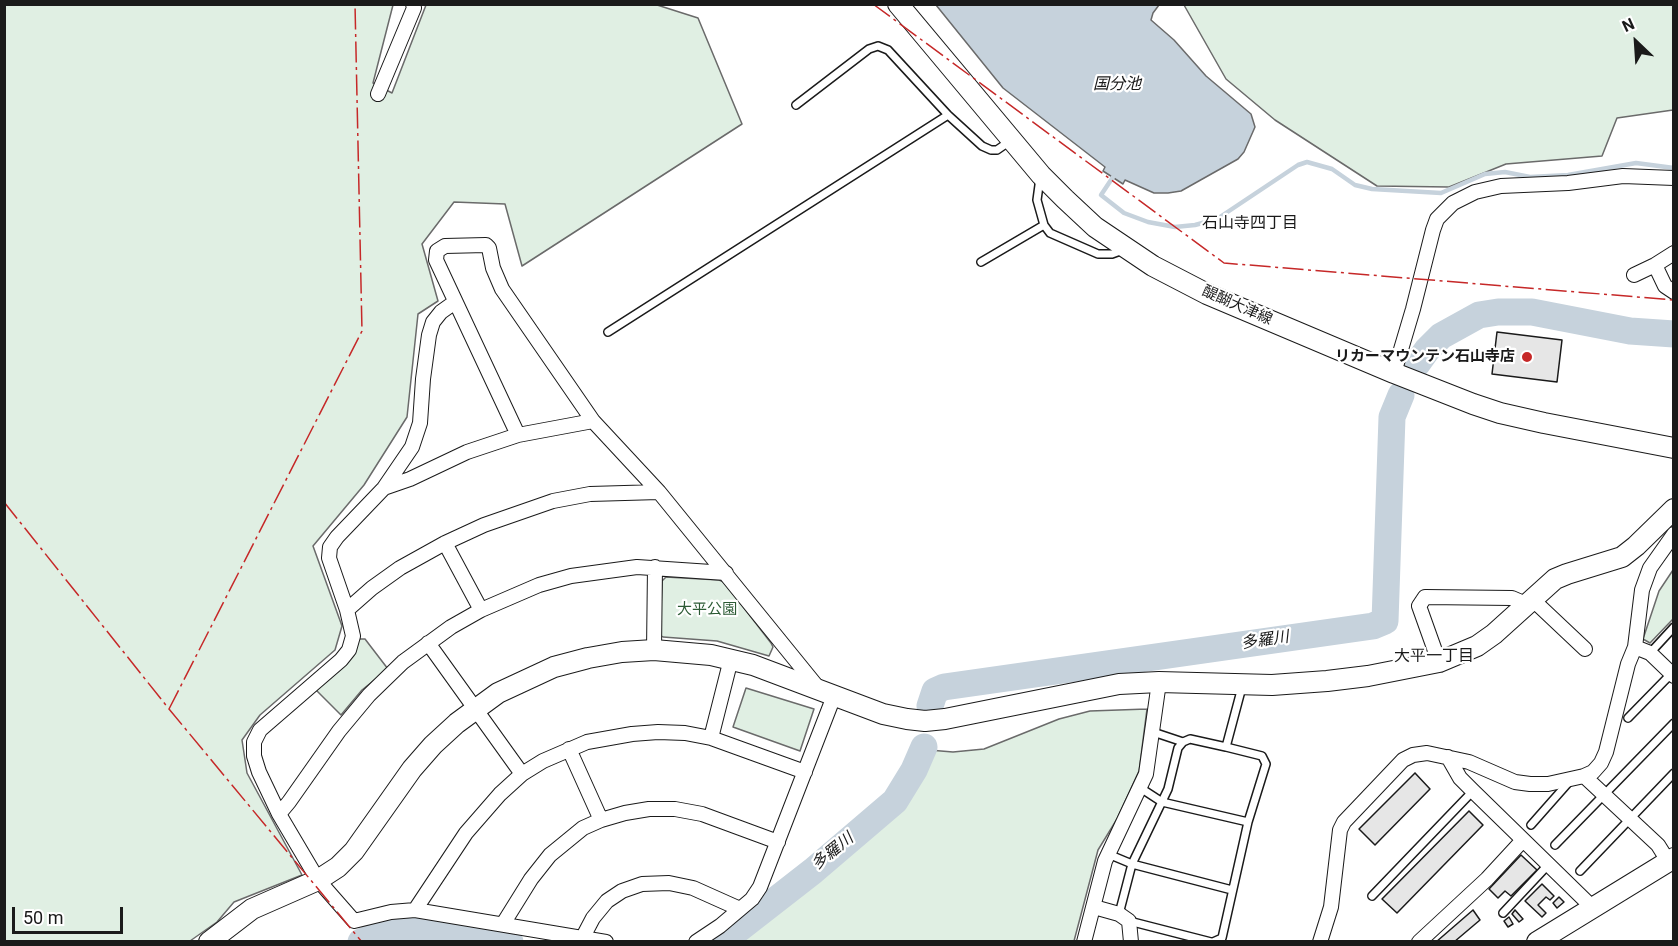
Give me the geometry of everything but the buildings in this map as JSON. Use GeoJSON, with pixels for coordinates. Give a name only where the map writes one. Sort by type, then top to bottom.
{"type":"FeatureCollection","features":[{"type":"Feature","properties":{"kind":"main road","name":"醍醐大津線"},"geometry":{"type":"LineString","coordinates":[[898,4],[1041,175],[1095,227],[1153,266],[1207,294],[1394,374],[1500,413],[1674,448]]}},
{"type":"Feature","properties":{"kind":"main road"},"geometry":{"type":"LineString","coordinates":[[209,942],[252,909],[318,880],[338,867],[354,851],[412,769],[433,744],[498,693],[554,667],[622,652],[683,651],[731,659],[883,714],[925,721],[1119,684],[1159,682],[1242,684],[1327,681],[1368,676],[1439,662],[1477,646],[1494,634],[1555,579],[1622,557],[1674,509]]}},
{"type":"Feature","properties":{"kind":"main road"},"geometry":{"type":"LineString","coordinates":[[1537,942],[1671,860]]}},
{"type":"Feature","properties":{"kind":"street"},"geometry":{"type":"LineString","coordinates":[[378,94],[414,8],[413,4]]}},
{"type":"Feature","properties":{"kind":"street"},"geometry":{"type":"LineString","coordinates":[[1394,374],[1435,224],[1444,210],[1453,202],[1475,192],[1501,186],[1568,183],[1623,176],[1674,178]]}},
{"type":"Feature","properties":{"kind":"street"},"geometry":{"type":"LineString","coordinates":[[518,435],[436,260],[437,251],[445,246],[486,245],[489,248],[493,268],[502,289],[593,421],[659,492],[772,632],[827,693],[805,772],[760,887],[752,899],[720,926],[696,942]]}},
{"type":"Feature","properties":{"kind":"street"},"geometry":{"type":"LineString","coordinates":[[1634,275],[1674,253]]}},
{"type":"Feature","properties":{"kind":"street"},"geometry":{"type":"LineString","coordinates":[[1655,265],[1665,286],[1674,292]]}},
{"type":"Feature","properties":{"kind":"street"},"geometry":{"type":"LineString","coordinates":[[455,302],[441,312],[433,322],[426,352],[420,423],[412,447],[384,488],[330,547],[329,558],[347,610],[353,636],[349,650],[341,660],[260,730],[254,742],[254,756],[279,814],[318,880],[354,921],[391,912],[415,910],[606,942]]}},
{"type":"Feature","properties":{"kind":"street"},"geometry":{"type":"LineString","coordinates":[[384,488],[410,479],[467,452],[518,435],[593,421]]}},
{"type":"Feature","properties":{"kind":"street"},"geometry":{"type":"LineString","coordinates":[[347,610],[400,568],[484,525],[554,501],[590,494],[659,492]]}},
{"type":"Feature","properties":{"kind":"street"},"geometry":{"type":"LineString","coordinates":[[1320,942],[1331,907],[1340,830],[1344,822],[1403,760],[1413,755],[1427,753],[1469,762],[1515,782],[1548,784],[1578,778],[1593,772],[1601,763],[1606,752],[1628,664],[1635,647],[1642,590],[1650,568],[1674,534]]}},
{"type":"Feature","properties":{"kind":"street"},"geometry":{"type":"LineString","coordinates":[[445,543],[481,610]]}},
{"type":"Feature","properties":{"kind":"street"},"geometry":{"type":"LineString","coordinates":[[279,814],[339,731],[369,695],[403,662],[481,610],[538,585],[571,576],[628,568],[655,567],[726,573]]}},
{"type":"Feature","properties":{"kind":"street"},"geometry":{"type":"LineString","coordinates":[[654,650],[655,567]]}},
{"type":"Feature","properties":{"kind":"street"},"geometry":{"type":"LineString","coordinates":[[1439,662],[1419,606],[1425,597],[1512,598],[1529,601],[1585,649]]}},
{"type":"Feature","properties":{"kind":"street"},"geometry":{"type":"LineString","coordinates":[[769,671],[782,660],[782,654],[772,632]]}},
{"type":"Feature","properties":{"kind":"street"},"geometry":{"type":"LineString","coordinates":[[428,644],[522,774]]}},
{"type":"Feature","properties":{"kind":"street"},"geometry":{"type":"LineString","coordinates":[[1635,647],[1650,653],[1672,675]]}},
{"type":"Feature","properties":{"kind":"street"},"geometry":{"type":"LineString","coordinates":[[711,738],[731,659]]}},
{"type":"Feature","properties":{"kind":"street"},"geometry":{"type":"LineString","coordinates":[[1084,942],[1108,854],[1146,774],[1159,682]]}},
{"type":"Feature","properties":{"kind":"street"},"geometry":{"type":"LineString","coordinates":[[415,910],[466,832],[482,812],[522,774],[569,749],[608,737],[658,732],[685,733],[711,738],[805,772]]}},
{"type":"Feature","properties":{"kind":"street"},"geometry":{"type":"LineString","coordinates":[[569,749],[601,819]]}},
{"type":"Feature","properties":{"kind":"street"},"geometry":{"type":"LineString","coordinates":[[1448,758],[1460,778],[1592,908]]}},
{"type":"Feature","properties":{"kind":"street"},"geometry":{"type":"LineString","coordinates":[[1578,778],[1604,795],[1671,860]]}},
{"type":"Feature","properties":{"kind":"street"},"geometry":{"type":"LineString","coordinates":[[503,924],[531,879],[550,855],[575,834],[601,819],[649,809],[675,809],[702,814],[778,842]]}},
{"type":"Feature","properties":{"kind":"street"},"geometry":{"type":"LineString","coordinates":[[1419,942],[1487,879],[1523,840]]}},
{"type":"Feature","properties":{"kind":"street"},"geometry":{"type":"LineString","coordinates":[[589,939],[593,918],[607,901],[622,891],[642,884],[669,883],[693,888],[740,909]]}},
{"type":"Feature","properties":{"kind":"street"},"geometry":{"type":"LineString","coordinates":[[1094,907],[1124,918],[1131,942]]}},
{"type":"Feature","properties":{"kind":"lane"},"geometry":{"type":"LineString","coordinates":[[796,105],[869,49],[878,46],[888,50],[948,115],[982,146],[997,150],[1012,139]]}},
{"type":"Feature","properties":{"kind":"lane"},"geometry":{"type":"LineString","coordinates":[[608,332],[948,115]]}},
{"type":"Feature","properties":{"kind":"lane"},"geometry":{"type":"LineString","coordinates":[[1041,175],[1037,186],[1037,200],[1044,225],[1050,233],[1098,254],[1112,254],[1125,249]]}},
{"type":"Feature","properties":{"kind":"lane"},"geometry":{"type":"LineString","coordinates":[[981,262],[1044,225]]}},
{"type":"Feature","properties":{"kind":"lane"},"geometry":{"type":"LineString","coordinates":[[1650,653],[1674,627]]}},
{"type":"Feature","properties":{"kind":"lane"},"geometry":{"type":"LineString","coordinates":[[1628,718],[1672,675]]}},
{"type":"Feature","properties":{"kind":"lane"},"geometry":{"type":"LineString","coordinates":[[1226,747],[1242,684]]}},
{"type":"Feature","properties":{"kind":"lane"},"geometry":{"type":"LineString","coordinates":[[1556,845],[1674,723]]}},
{"type":"Feature","properties":{"kind":"lane"},"geometry":{"type":"LineString","coordinates":[[1153,732],[1183,742]]}},
{"type":"Feature","properties":{"kind":"lane"},"geometry":{"type":"LineString","coordinates":[[1190,740],[1226,747],[1262,756],[1266,764],[1248,822],[1222,938],[1212,942],[1124,918],[1132,864],[1168,789],[1178,748],[1183,742],[1190,740]]}},
{"type":"Feature","properties":{"kind":"lane"},"geometry":{"type":"LineString","coordinates":[[1580,871],[1674,773]]}},
{"type":"Feature","properties":{"kind":"lane"},"geometry":{"type":"LineString","coordinates":[[1531,825],[1578,778]]}},
{"type":"Feature","properties":{"kind":"lane"},"geometry":{"type":"LineString","coordinates":[[1139,787],[1162,802],[1248,822]]}},
{"type":"Feature","properties":{"kind":"lane"},"geometry":{"type":"LineString","coordinates":[[1372,896],[1473,791]]}},
{"type":"Feature","properties":{"kind":"lane"},"geometry":{"type":"LineString","coordinates":[[1108,854],[1132,864],[1232,890]]}},
{"type":"Feature","properties":{"kind":"lane"},"geometry":{"type":"LineString","coordinates":[[1503,913],[1548,865]]}},
{"type":"Feature","properties":{"kind":"green space"},"geometry":{"type":"Polygon","coordinates":[[[654,4],[698,18],[742,124],[522,266],[505,204],[454,202],[422,244],[438,301],[418,314],[407,417],[364,485],[313,546],[342,626],[335,650],[260,715],[242,740],[247,773],[302,875],[234,902],[217,922],[190,941],[5,942],[5,5],[393,5],[373,83],[392,93],[426,5],[654,4]]]}},
{"type":"Feature","properties":{"kind":"green space"},"geometry":{"type":"Polygon","coordinates":[[[1184,5],[1673,5],[1673,110],[1617,118],[1602,156],[1506,164],[1449,187],[1377,186],[1275,120],[1226,79],[1184,5]]]}},
{"type":"Feature","properties":{"kind":"green space"},"geometry":{"type":"Polygon","coordinates":[[[1673,570],[1673,619],[1650,643],[1643,639],[1659,591],[1673,570]]]}},
{"type":"Feature","properties":{"kind":"green space","name":"大平公園"},"geometry":{"type":"Polygon","coordinates":[[[666,577],[724,582],[771,643],[773,647],[769,656],[717,641],[660,635],[662,581],[666,577]]]}},
{"type":"Feature","properties":{"kind":"green space"},"geometry":{"type":"Polygon","coordinates":[[[358,639],[365,639],[388,669],[362,690],[341,715],[316,690],[358,639]]]}},
{"type":"Feature","properties":{"kind":"green space"},"geometry":{"type":"Polygon","coordinates":[[[746,688],[814,709],[800,751],[733,727],[746,688]]]}},
{"type":"Feature","properties":{"kind":"green space"},"geometry":{"type":"Polygon","coordinates":[[[1147,709],[1139,771],[1117,819],[1098,850],[1074,941],[730,942],[899,805],[929,750],[953,752],[984,749],[1059,719],[1090,711],[1147,709]]]}},
{"type":"Feature","properties":{"kind":"green space"},"geometry":{"type":"Polygon","coordinates":[[[418,935],[463,941],[378,941],[418,935]]]}},
{"type":"Feature","properties":{"kind":"water","name":"国分池"},"geometry":{"type":"Polygon","coordinates":[[[936,5],[1159,5],[1151,20],[1174,40],[1206,76],[1251,114],[1255,127],[1244,152],[1238,159],[1181,191],[1154,193],[1125,180],[1123,184],[1103,171],[1105,167],[1003,88],[936,5]]]}},
{"type":"Feature","properties":{"kind":"waterway"},"geometry":{"type":"LineString","coordinates":[[1113,177],[1101,195],[1124,213],[1148,222],[1175,227],[1217,219],[1298,165],[1307,162],[1332,169],[1355,185],[1372,189],[1441,193],[1485,174],[1505,172],[1530,177],[1568,175],[1636,163],[1674,168]]}},
{"type":"Feature","properties":{"kind":"waterway","name":"多羅川"},"geometry":{"type":"LineString","coordinates":[[1417,364],[1441,336],[1479,315],[1498,312],[1532,312],[1630,331],[1674,334]]}},
{"type":"Feature","properties":{"kind":"waterway","name":"多羅川"},"geometry":{"type":"LineString","coordinates":[[930,706],[935,691],[944,687],[1373,626],[1385,621],[1392,417],[1401,395]]}},
{"type":"Feature","properties":{"kind":"waterway","name":"多羅川"},"geometry":{"type":"LineString","coordinates":[[722,942],[813,871],[895,801],[914,770],[924,747]]}},
{"type":"Feature","properties":{"kind":"waterway","name":"多羅川"},"geometry":{"type":"LineString","coordinates":[[361,942],[393,929],[420,928],[510,942]]}},
{"type":"Feature","properties":{"kind":"power"},"geometry":{"type":"LineString","coordinates":[[169,709],[362,331],[355,4]]}},
{"type":"Feature","properties":{"kind":"power"},"geometry":{"type":"LineString","coordinates":[[873,4],[1224,263],[1674,300]]}},
{"type":"Feature","properties":{"kind":"power"},"geometry":{"type":"LineString","coordinates":[[4,502],[169,709],[362,942]]}},
{"type":"Feature","properties":{"kind":"place","name":"リカーマウンテン石山寺店"},"geometry":{"type":"Point","coordinates":[1527,357]}},
{"type":"Feature","properties":{"kind":"district","name":"石山寺四丁目"},"geometry":{"type":"Point","coordinates":[1250,224]}},
{"type":"Feature","properties":{"kind":"district","name":"大平一丁目"},"geometry":{"type":"Point","coordinates":[1434,657]}}]}
